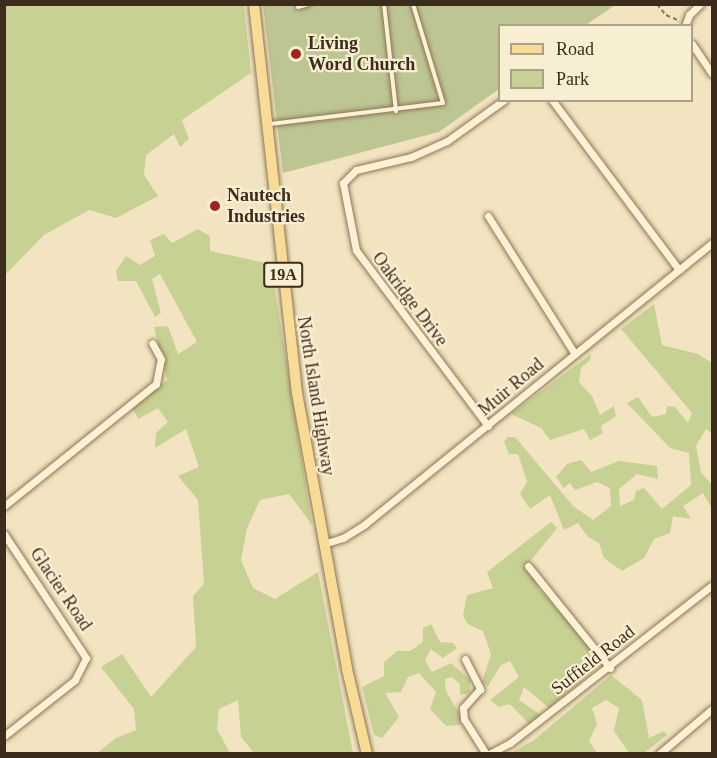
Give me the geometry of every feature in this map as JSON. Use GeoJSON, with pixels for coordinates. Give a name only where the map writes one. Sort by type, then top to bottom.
{"type":"FeatureCollection","features":[{"type":"Feature","properties":{"kind":"main road","name":"North Island Highway"},"geometry":{"type":"LineString","coordinates":[[254,4],[297,393],[323,544],[367,753]]}},
{"type":"Feature","properties":{"kind":"street"},"geometry":{"type":"LineString","coordinates":[[686,24],[700,4]]}},
{"type":"Feature","properties":{"kind":"street"},"geometry":{"type":"LineString","coordinates":[[693,46],[712,74]]}},
{"type":"Feature","properties":{"kind":"street","name":"Oakridge Drive"},"geometry":{"type":"LineString","coordinates":[[488,426],[356,250],[344,193],[347,175],[411,158],[447,141],[501,102]]}},
{"type":"Feature","properties":{"kind":"street"},"geometry":{"type":"LineString","coordinates":[[553,102],[679,270]]}},
{"type":"Feature","properties":{"kind":"street"},"geometry":{"type":"LineString","coordinates":[[488,216],[575,354]]}},
{"type":"Feature","properties":{"kind":"street","name":"Muir Road"},"geometry":{"type":"LineString","coordinates":[[323,544],[352,534],[712,243]]}},
{"type":"Feature","properties":{"kind":"street"},"geometry":{"type":"LineString","coordinates":[[4,507],[156,384],[160,359],[152,343]]}},
{"type":"Feature","properties":{"kind":"street","name":"Glacier Road"},"geometry":{"type":"LineString","coordinates":[[4,534],[86,658],[75,680],[4,735]]}},
{"type":"Feature","properties":{"kind":"street"},"geometry":{"type":"LineString","coordinates":[[528,566],[610,668]]}},
{"type":"Feature","properties":{"kind":"street","name":"Suffield Road"},"geometry":{"type":"LineString","coordinates":[[487,753],[510,743],[610,668],[712,585]]}},
{"type":"Feature","properties":{"kind":"street"},"geometry":{"type":"LineString","coordinates":[[465,659],[480,689],[463,708],[464,719],[487,753]]}},
{"type":"Feature","properties":{"kind":"street"},"geometry":{"type":"LineString","coordinates":[[659,753],[712,709]]}},
{"type":"Feature","properties":{"kind":"lane"},"geometry":{"type":"LineString","coordinates":[[298,7],[309,4]]}},
{"type":"Feature","properties":{"kind":"lane"},"geometry":{"type":"LineString","coordinates":[[384,4],[396,111]]}},
{"type":"Feature","properties":{"kind":"lane"},"geometry":{"type":"LineString","coordinates":[[266,124],[396,111],[442,103],[413,4]]}},
{"type":"Feature","properties":{"kind":"path"},"geometry":{"type":"LineString","coordinates":[[657,4],[666,15],[686,24]]}},
{"type":"Feature","properties":{"kind":"green space"},"geometry":{"type":"Polygon","coordinates":[[[5,4],[244,5],[251,73],[182,120],[189,139],[180,147],[174,134],[146,155],[144,175],[158,196],[116,218],[89,210],[44,235],[5,275],[5,4]]]}},
{"type":"Feature","properties":{"kind":"green space"},"geometry":{"type":"Polygon","coordinates":[[[263,5],[615,5],[587,24],[498,24],[498,90],[439,132],[283,173],[263,5]]]}},
{"type":"Feature","properties":{"kind":"green space"},"geometry":{"type":"Polygon","coordinates":[[[198,229],[210,236],[210,251],[271,264],[312,525],[289,494],[260,500],[247,528],[241,560],[253,588],[275,599],[318,572],[353,753],[254,753],[241,737],[238,700],[219,709],[217,729],[230,753],[96,754],[116,738],[136,730],[134,709],[101,667],[122,654],[151,697],[196,647],[193,596],[204,584],[198,500],[178,476],[199,467],[186,429],[155,448],[156,433],[168,422],[158,408],[138,419],[132,407],[167,380],[154,327],[168,326],[178,354],[197,342],[160,274],[152,279],[161,313],[155,317],[136,281],[118,281],[116,271],[126,256],[140,265],[155,256],[150,240],[164,234],[172,243],[198,229]]]}},
{"type":"Feature","properties":{"kind":"green space"},"geometry":{"type":"Polygon","coordinates":[[[654,304],[662,345],[698,354],[712,363],[712,433],[706,429],[696,446],[701,472],[712,485],[712,509],[703,493],[683,506],[691,519],[673,516],[670,533],[654,539],[644,558],[622,571],[604,558],[599,543],[588,537],[578,523],[564,530],[550,495],[530,509],[520,494],[527,482],[518,454],[509,454],[504,442],[507,437],[515,437],[573,506],[593,520],[611,506],[610,488],[597,482],[575,490],[570,483],[564,488],[556,477],[567,464],[581,460],[591,472],[619,461],[657,466],[658,479],[637,474],[619,489],[620,506],[634,500],[636,491],[644,488],[662,509],[691,485],[689,453],[670,448],[627,403],[638,397],[652,417],[666,414],[667,406],[675,407],[688,423],[692,413],[621,329],[654,304]]]}},
{"type":"Feature","properties":{"kind":"green space"},"geometry":{"type":"Polygon","coordinates":[[[591,354],[590,360],[581,368],[579,382],[592,396],[600,415],[614,406],[616,416],[601,426],[603,433],[590,440],[584,429],[550,440],[541,428],[511,414],[591,354]]]}},
{"type":"Feature","properties":{"kind":"green space"},"geometry":{"type":"Polygon","coordinates":[[[551,522],[557,528],[528,564],[538,588],[589,643],[600,666],[549,708],[524,687],[519,700],[541,715],[530,725],[510,704],[499,707],[490,700],[519,677],[510,661],[501,665],[488,686],[482,682],[491,654],[483,631],[468,624],[463,616],[467,595],[493,588],[487,572],[551,522]]]}},
{"type":"Feature","properties":{"kind":"green space"},"geometry":{"type":"Polygon","coordinates":[[[431,624],[440,642],[453,643],[457,648],[443,658],[431,649],[425,660],[432,672],[451,663],[470,680],[470,693],[460,695],[460,684],[452,677],[445,679],[446,691],[462,718],[460,725],[446,726],[430,709],[436,692],[419,673],[408,677],[401,692],[385,693],[399,717],[382,738],[374,735],[362,687],[384,676],[384,662],[397,651],[410,651],[423,642],[423,628],[431,624]]]}},
{"type":"Feature","properties":{"kind":"green space"},"geometry":{"type":"Polygon","coordinates":[[[611,675],[642,700],[649,738],[664,731],[667,735],[644,753],[629,753],[614,731],[619,708],[606,700],[592,708],[597,724],[589,741],[597,753],[511,753],[534,740],[611,675]]]}},
{"type":"Feature","properties":{"kind":"place","name":"Living Word Church"},"geometry":{"type":"Point","coordinates":[296,54]}},
{"type":"Feature","properties":{"kind":"place","name":"Nautech Industries"},"geometry":{"type":"Point","coordinates":[215,206]}}]}
